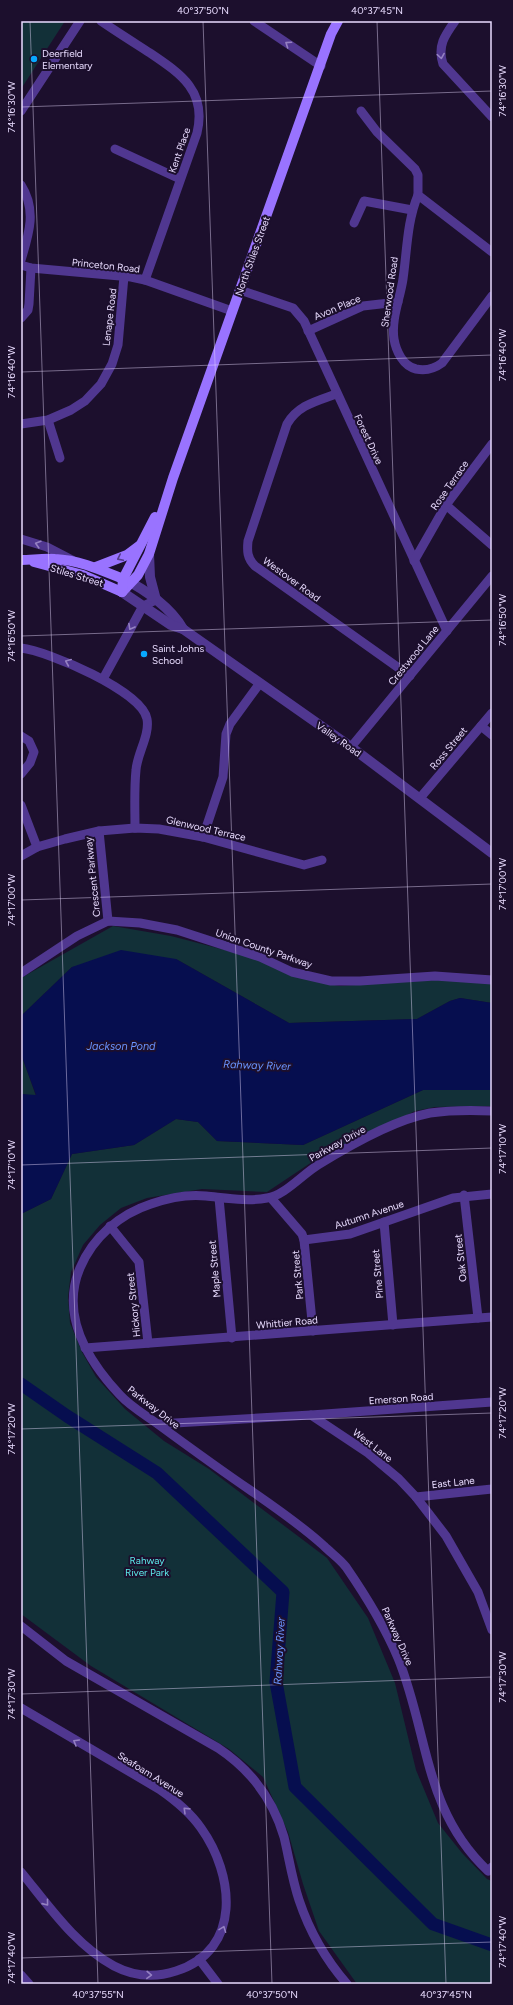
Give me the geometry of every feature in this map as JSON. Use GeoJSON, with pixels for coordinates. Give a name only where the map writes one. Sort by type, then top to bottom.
{"type":"FeatureCollection","features":[{"type":"Feature","properties":{"kind":"main road","name":"North Stiles Street"},"geometry":{"type":"LineString","coordinates":[[122,592],[142,544],[168,493],[331,34],[338,21]]}},
{"type":"Feature","properties":{"kind":"main road","name":"North Stiles Street"},"geometry":{"type":"LineString","coordinates":[[127,581],[143,566],[149,554],[168,499],[168,493]]}},
{"type":"Feature","properties":{"kind":"main road"},"geometry":{"type":"LineString","coordinates":[[96,567],[127,555],[142,544]]}},
{"type":"Feature","properties":{"kind":"main road","name":"Stiles Street"},"geometry":{"type":"LineString","coordinates":[[26,560],[37,558],[57,559],[79,563],[96,567],[127,581]]}},
{"type":"Feature","properties":{"kind":"main road","name":"Stiles Street"},"geometry":{"type":"LineString","coordinates":[[26,560],[83,575],[122,592]]}},
{"type":"Feature","properties":{"kind":"street"},"geometry":{"type":"LineString","coordinates":[[21,111],[80,21]]}},
{"type":"Feature","properties":{"kind":"street","name":"Kent Place"},"geometry":{"type":"LineString","coordinates":[[101,21],[178,72],[193,91],[198,109],[198,127],[145,280]]}},
{"type":"Feature","properties":{"kind":"street"},"geometry":{"type":"LineString","coordinates":[[254,21],[320,66]]}},
{"type":"Feature","properties":{"kind":"street"},"geometry":{"type":"LineString","coordinates":[[454,21],[446,33],[441,45],[441,58],[443,64],[451,75],[492,117]]}},
{"type":"Feature","properties":{"kind":"street"},"geometry":{"type":"LineString","coordinates":[[361,111],[377,132],[415,169],[418,175],[418,196],[492,252]]}},
{"type":"Feature","properties":{"kind":"street"},"geometry":{"type":"LineString","coordinates":[[115,149],[180,179]]}},
{"type":"Feature","properties":{"kind":"street"},"geometry":{"type":"LineString","coordinates":[[21,185],[31,210],[31,226],[21,260]]}},
{"type":"Feature","properties":{"kind":"street","name":"Sherwood Road"},"geometry":{"type":"LineString","coordinates":[[418,196],[412,210],[394,330],[398,352],[407,364],[413,368],[436,368],[442,363],[492,296]]}},
{"type":"Feature","properties":{"kind":"street"},"geometry":{"type":"LineString","coordinates":[[354,223],[364,201],[412,210]]}},
{"type":"Feature","properties":{"kind":"street","name":"Princeton Road"},"geometry":{"type":"LineString","coordinates":[[21,265],[31,268],[124,276],[145,280],[232,311]]}},
{"type":"Feature","properties":{"kind":"street"},"geometry":{"type":"LineString","coordinates":[[21,318],[28,310],[31,268]]}},
{"type":"Feature","properties":{"kind":"street","name":"Lenape Road"},"geometry":{"type":"LineString","coordinates":[[21,424],[48,420],[71,410],[85,400],[101,384],[112,364],[118,345],[124,276]]}},
{"type":"Feature","properties":{"kind":"street","name":"Forest Drive"},"geometry":{"type":"LineString","coordinates":[[240,290],[293,308],[304,321],[336,394],[447,631]]}},
{"type":"Feature","properties":{"kind":"street","name":"Avon Place"},"geometry":{"type":"LineString","coordinates":[[308,331],[363,306],[398,302]]}},
{"type":"Feature","properties":{"kind":"street","name":"Westover Road"},"geometry":{"type":"LineString","coordinates":[[336,394],[301,408],[293,414],[287,424],[248,541],[247,553],[255,566],[410,676]]}},
{"type":"Feature","properties":{"kind":"street"},"geometry":{"type":"LineString","coordinates":[[48,420],[60,458]]}},
{"type":"Feature","properties":{"kind":"street","name":"Rose Terrace"},"geometry":{"type":"LineString","coordinates":[[414,561],[446,505],[492,444]]}},
{"type":"Feature","properties":{"kind":"street"},"geometry":{"type":"LineString","coordinates":[[446,505],[492,545]]}},
{"type":"Feature","properties":{"kind":"street"},"geometry":{"type":"LineString","coordinates":[[21,539],[47,547],[79,563]]}},
{"type":"Feature","properties":{"kind":"street"},"geometry":{"type":"LineString","coordinates":[[103,679],[143,606],[156,600],[150,577],[149,554]]}},
{"type":"Feature","properties":{"kind":"street","name":"Crestwood Lane"},"geometry":{"type":"LineString","coordinates":[[351,747],[492,576]]}},
{"type":"Feature","properties":{"kind":"street","name":"Valley Road"},"geometry":{"type":"LineString","coordinates":[[127,581],[156,600],[177,619],[183,629]]}},
{"type":"Feature","properties":{"kind":"street","name":"Valley Road"},"geometry":{"type":"LineString","coordinates":[[122,592],[171,625],[183,629],[351,747],[492,853]]}},
{"type":"Feature","properties":{"kind":"street"},"geometry":{"type":"LineString","coordinates":[[21,648],[54,656],[103,679],[139,706],[147,719],[145,736],[136,771],[135,828]]}},
{"type":"Feature","properties":{"kind":"street"},"geometry":{"type":"LineString","coordinates":[[203,837],[223,777],[226,734],[230,724],[260,683]]}},
{"type":"Feature","properties":{"kind":"street","name":"Ross Street"},"geometry":{"type":"LineString","coordinates":[[420,798],[492,713]]}},
{"type":"Feature","properties":{"kind":"street"},"geometry":{"type":"LineString","coordinates":[[481,726],[492,735]]}},
{"type":"Feature","properties":{"kind":"street"},"geometry":{"type":"LineString","coordinates":[[21,736],[29,741],[34,752],[30,763],[21,774]]}},
{"type":"Feature","properties":{"kind":"street"},"geometry":{"type":"LineString","coordinates":[[21,805],[37,847]]}},
{"type":"Feature","properties":{"kind":"street","name":"Glenwood Terrace"},"geometry":{"type":"LineString","coordinates":[[21,856],[37,847],[99,831],[159,828],[203,837],[304,865],[322,860]]}},
{"type":"Feature","properties":{"kind":"street","name":"Crescent Parkway"},"geometry":{"type":"LineString","coordinates":[[99,831],[108,921]]}},
{"type":"Feature","properties":{"kind":"street","name":"Union County Parkway"},"geometry":{"type":"LineString","coordinates":[[21,973],[77,936],[108,921],[140,923],[177,930],[260,957],[292,972],[331,981],[360,981],[435,976],[492,980]]}},
{"type":"Feature","properties":{"kind":"street","name":"Parkway Drive"},"geometry":{"type":"LineString","coordinates":[[490,1869],[472,1856],[451,1824],[433,1785],[398,1660],[373,1606],[342,1562],[300,1524],[122,1398],[93,1362],[85,1348],[78,1331],[74,1312],[76,1281],[88,1252],[110,1226],[141,1207],[165,1200],[191,1196],[219,1198],[271,1198],[281,1193],[320,1164],[361,1141],[400,1123],[426,1114],[446,1111],[492,1111]]}},
{"type":"Feature","properties":{"kind":"street","name":"Autumn Avenue"},"geometry":{"type":"LineString","coordinates":[[304,1240],[341,1236],[464,1195],[492,1194]]}},
{"type":"Feature","properties":{"kind":"street","name":"Oak Street"},"geometry":{"type":"LineString","coordinates":[[464,1195],[478,1318]]}},
{"type":"Feature","properties":{"kind":"street","name":"Maple Street"},"geometry":{"type":"LineString","coordinates":[[219,1198],[232,1338]]}},
{"type":"Feature","properties":{"kind":"street"},"geometry":{"type":"LineString","coordinates":[[271,1198],[302,1234],[304,1240]]}},
{"type":"Feature","properties":{"kind":"street","name":"Pine Street"},"geometry":{"type":"LineString","coordinates":[[384,1222],[393,1325]]}},
{"type":"Feature","properties":{"kind":"street","name":"Hickory Street"},"geometry":{"type":"LineString","coordinates":[[110,1226],[139,1262],[148,1343]]}},
{"type":"Feature","properties":{"kind":"street","name":"Park Street"},"geometry":{"type":"LineString","coordinates":[[304,1240],[313,1331]]}},
{"type":"Feature","properties":{"kind":"street","name":"Whittier Road"},"geometry":{"type":"LineString","coordinates":[[85,1348],[492,1317]]}},
{"type":"Feature","properties":{"kind":"street","name":"Emerson Road"},"geometry":{"type":"LineString","coordinates":[[311,1415],[492,1402]]}},
{"type":"Feature","properties":{"kind":"street"},"geometry":{"type":"LineString","coordinates":[[158,1424],[311,1415]]}},
{"type":"Feature","properties":{"kind":"street","name":"West Lane"},"geometry":{"type":"LineString","coordinates":[[311,1415],[368,1453],[399,1479],[416,1497],[446,1536],[478,1592],[492,1630]]}},
{"type":"Feature","properties":{"kind":"street","name":"East Lane"},"geometry":{"type":"LineString","coordinates":[[416,1497],[492,1489]]}},
{"type":"Feature","properties":{"kind":"street"},"geometry":{"type":"LineString","coordinates":[[21,1626],[66,1661],[218,1748],[250,1774],[273,1808],[284,1836],[298,1899],[312,1932],[325,1955],[347,1984]]}},
{"type":"Feature","properties":{"kind":"street","name":"Seafoam Avenue"},"geometry":{"type":"LineString","coordinates":[[21,1708],[171,1797],[192,1816],[200,1827],[220,1864],[225,1891],[225,1926],[212,1947],[199,1959],[179,1970],[155,1975],[138,1974],[115,1966],[86,1946],[68,1930],[21,1872]]}},
{"type":"Feature","properties":{"kind":"street"},"geometry":{"type":"LineString","coordinates":[[199,1959],[218,1984]]}},
{"type":"Feature","properties":{"kind":"street"},"geometry":{"type":"LineString","coordinates":[[21,1975],[29,1984]]}},
{"type":"Feature","properties":{"kind":"green space","name":"Deerfield Elementary"},"geometry":{"type":"Polygon","coordinates":[[[21,21],[65,21],[21,89],[21,21]]]}},
{"type":"Feature","properties":{"kind":"green space"},"geometry":{"type":"Polygon","coordinates":[[[113,926],[171,936],[252,957],[299,977],[339,986],[450,979],[492,980],[492,1003],[460,998],[450,1001],[417,1019],[289,1023],[176,959],[72,967],[21,1016],[21,978],[113,926]]]}},
{"type":"Feature","properties":{"kind":"green space"},"geometry":{"type":"Polygon","coordinates":[[[21,1054],[36,1096],[21,1094],[21,1054]]]}},
{"type":"Feature","properties":{"kind":"green space","name":"Rahway River Park"},"geometry":{"type":"Polygon","coordinates":[[[423,1090],[492,1090],[492,1106],[435,1107],[415,1111],[312,1162],[267,1192],[202,1189],[147,1198],[121,1208],[100,1225],[83,1245],[71,1272],[68,1297],[70,1323],[82,1352],[96,1377],[125,1409],[164,1441],[209,1469],[327,1558],[368,1618],[395,1683],[416,1770],[438,1823],[462,1853],[487,1879],[492,1881],[492,1984],[357,1984],[319,1931],[303,1884],[288,1832],[263,1777],[229,1749],[91,1666],[21,1614],[21,1214],[51,1199],[72,1154],[134,1145],[176,1119],[198,1122],[217,1141],[303,1145],[423,1090]]]}},
{"type":"Feature","properties":{"kind":"water","name":"Jackson Pond"},"geometry":{"type":"Polygon","coordinates":[[[121,950],[176,959],[289,1023],[417,1019],[450,1001],[460,998],[492,1003],[492,1090],[423,1090],[303,1145],[217,1141],[198,1122],[176,1119],[134,1145],[72,1154],[51,1199],[21,1214],[21,1094],[36,1095],[21,1054],[21,1016],[72,967],[121,950]]]}},
{"type":"Feature","properties":{"kind":"waterway","name":"Rahway River"},"geometry":{"type":"LineString","coordinates":[[21,1384],[67,1416],[157,1473],[283,1592],[276,1682],[295,1787],[433,1924],[492,1945]]}},
{"type":"Feature","properties":{"kind":"place","name":"Deerfield Elementary"},"geometry":{"type":"Point","coordinates":[34,59]}},
{"type":"Feature","properties":{"kind":"place","name":"Saint Johns School"},"geometry":{"type":"Point","coordinates":[144,654]}}]}
